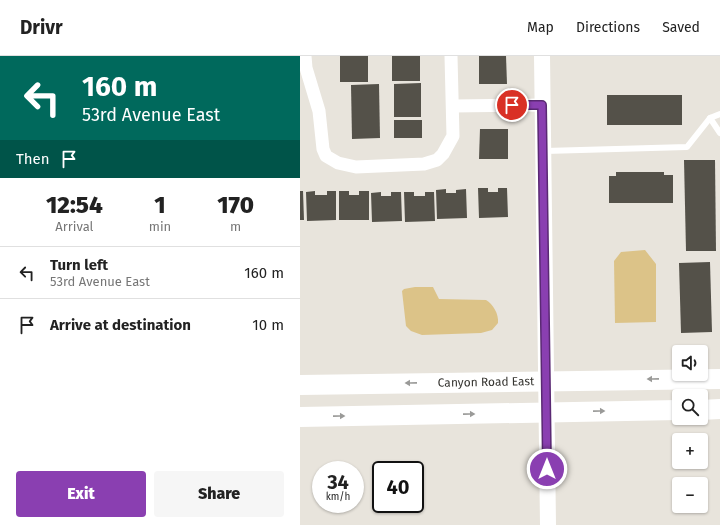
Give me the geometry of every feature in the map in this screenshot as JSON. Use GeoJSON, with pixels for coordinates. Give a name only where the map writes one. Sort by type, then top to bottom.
{"type":"FeatureCollection","features":[{"type":"Feature","properties":{"kind":"main road","name":"Canyon Road East"},"geometry":{"type":"LineString","coordinates":[[300,385],[547,380],[720,379]]}},
{"type":"Feature","properties":{"kind":"main road"},"geometry":{"type":"LineString","coordinates":[[708,410],[720,409]]}},
{"type":"Feature","properties":{"kind":"main road"},"geometry":{"type":"LineString","coordinates":[[300,417],[672,410]]}},
{"type":"Feature","properties":{"kind":"street"},"geometry":{"type":"LineString","coordinates":[[305,56],[306,68],[320,111],[323,149],[326,156],[338,163],[356,167],[424,164],[437,160],[443,154],[453,136],[452,56]]}},
{"type":"Feature","properties":{"kind":"street"},"geometry":{"type":"LineString","coordinates":[[542,56],[548,525]]}},
{"type":"Feature","properties":{"kind":"street"},"geometry":{"type":"LineString","coordinates":[[453,106],[542,105]]}},
{"type":"Feature","properties":{"kind":"lane"},"geometry":{"type":"LineString","coordinates":[[543,151],[687,147],[710,118],[720,114]]}},
{"type":"Feature","properties":{"kind":"lane"},"geometry":{"type":"LineString","coordinates":[[710,118],[720,133]]}},
{"type":"Feature","properties":{"kind":"shaded area"},"geometry":{"type":"Polygon","coordinates":[[[645,250],[656,264],[656,322],[615,323],[614,261],[621,252],[645,250]]]}},
{"type":"Feature","properties":{"kind":"shaded area"},"geometry":{"type":"Polygon","coordinates":[[[415,287],[433,287],[439,299],[486,300],[495,310],[498,316],[498,323],[492,330],[481,333],[422,335],[411,331],[406,326],[402,291],[404,289],[415,287]]]}},
{"type":"Feature","properties":{"kind":"building"},"geometry":{"type":"Polygon","coordinates":[[[340,56],[368,56],[368,82],[340,82],[340,56]]]}},
{"type":"Feature","properties":{"kind":"building"},"geometry":{"type":"Polygon","coordinates":[[[392,56],[420,56],[420,81],[392,81],[392,56]]]}},
{"type":"Feature","properties":{"kind":"building"},"geometry":{"type":"Polygon","coordinates":[[[479,56],[506,56],[507,84],[479,84],[479,56]]]}},
{"type":"Feature","properties":{"kind":"building"},"geometry":{"type":"Polygon","coordinates":[[[421,83],[421,117],[394,117],[394,84],[421,83]]]}},
{"type":"Feature","properties":{"kind":"building"},"geometry":{"type":"Polygon","coordinates":[[[379,84],[380,138],[352,139],[351,85],[379,84]]]}},
{"type":"Feature","properties":{"kind":"building"},"geometry":{"type":"Polygon","coordinates":[[[607,95],[682,95],[682,125],[607,125],[607,95]]]}},
{"type":"Feature","properties":{"kind":"building"},"geometry":{"type":"Polygon","coordinates":[[[394,120],[422,120],[422,138],[394,138],[394,120]]]}},
{"type":"Feature","properties":{"kind":"building"},"geometry":{"type":"Polygon","coordinates":[[[480,129],[508,129],[508,159],[479,159],[480,129]]]}},
{"type":"Feature","properties":{"kind":"building"},"geometry":{"type":"Polygon","coordinates":[[[684,160],[715,160],[716,251],[686,251],[684,160]]]}},
{"type":"Feature","properties":{"kind":"building"},"geometry":{"type":"Polygon","coordinates":[[[616,172],[664,172],[664,175],[673,175],[673,203],[609,203],[609,176],[616,176],[616,172]]]}},
{"type":"Feature","properties":{"kind":"building"},"geometry":{"type":"Polygon","coordinates":[[[478,188],[488,188],[488,192],[498,192],[498,188],[507,188],[508,217],[479,218],[478,188]]]}},
{"type":"Feature","properties":{"kind":"building"},"geometry":{"type":"Polygon","coordinates":[[[446,189],[446,193],[456,193],[456,190],[466,189],[467,218],[437,219],[436,190],[446,189]]]}},
{"type":"Feature","properties":{"kind":"building"},"geometry":{"type":"Polygon","coordinates":[[[300,191],[303,191],[304,220],[300,220],[300,191]]]}},
{"type":"Feature","properties":{"kind":"building"},"geometry":{"type":"Polygon","coordinates":[[[315,191],[315,195],[327,195],[327,191],[336,191],[336,220],[307,221],[306,192],[315,191]]]}},
{"type":"Feature","properties":{"kind":"building"},"geometry":{"type":"Polygon","coordinates":[[[339,191],[349,191],[349,195],[359,195],[359,191],[369,191],[369,220],[339,220],[339,191]]]}},
{"type":"Feature","properties":{"kind":"building"},"geometry":{"type":"Polygon","coordinates":[[[381,192],[381,196],[391,196],[391,192],[401,192],[402,221],[372,222],[371,193],[381,192]]]}},
{"type":"Feature","properties":{"kind":"building"},"geometry":{"type":"Polygon","coordinates":[[[404,192],[414,192],[414,196],[425,196],[425,192],[434,192],[435,221],[405,222],[404,192]]]}},
{"type":"Feature","properties":{"kind":"building"},"geometry":{"type":"Polygon","coordinates":[[[710,262],[712,332],[681,333],[679,263],[710,262]]]}},
{"type":"Feature","properties":{"kind":"route"},"geometry":{"type":"LineString","coordinates":[[512,105],[542,105],[547,380],[547,469]]}}]}
